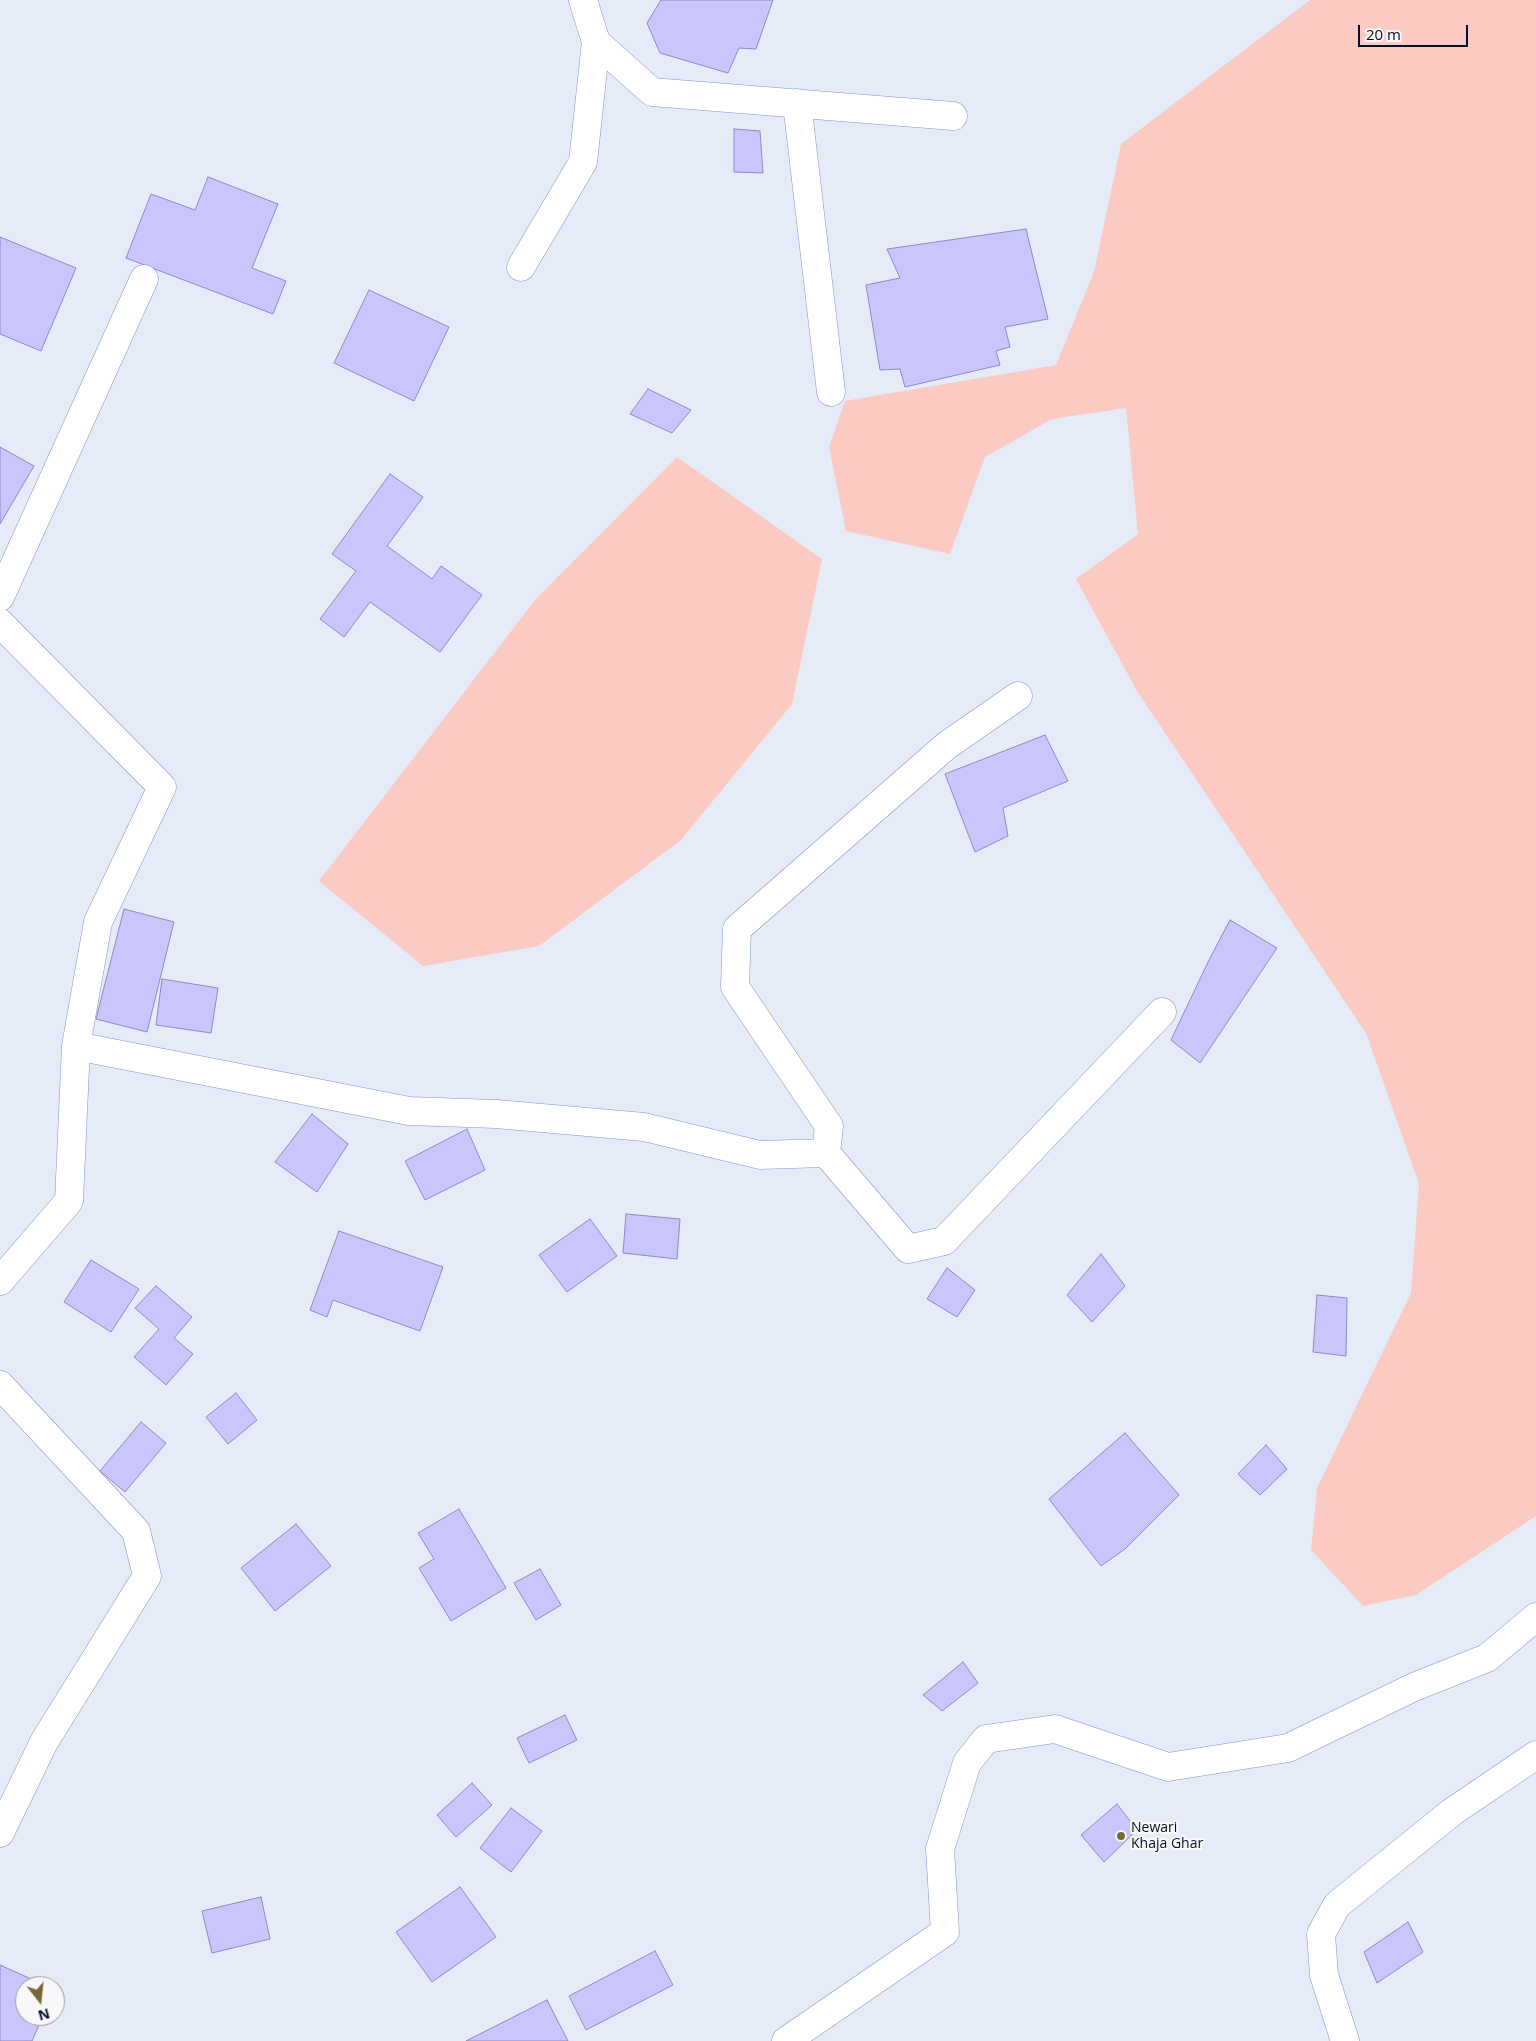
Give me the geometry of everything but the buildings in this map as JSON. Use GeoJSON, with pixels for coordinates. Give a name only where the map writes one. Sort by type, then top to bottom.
{"type":"FeatureCollection","features":[{"type":"Feature","properties":{"kind":"street"},"geometry":{"type":"LineString","coordinates":[[521,267],[583,162],[596,42],[583,0]]}},
{"type":"Feature","properties":{"kind":"street"},"geometry":{"type":"LineString","coordinates":[[596,42],[652,92],[953,116]]}},
{"type":"Feature","properties":{"kind":"street"},"geometry":{"type":"LineString","coordinates":[[797,104],[831,392]]}},
{"type":"Feature","properties":{"kind":"street"},"geometry":{"type":"LineString","coordinates":[[0,597],[144,279]]}},
{"type":"Feature","properties":{"kind":"street"},"geometry":{"type":"LineString","coordinates":[[0,623],[162,787],[98,922],[76,1046],[69,1201],[0,1281]]}},
{"type":"Feature","properties":{"kind":"street"},"geometry":{"type":"LineString","coordinates":[[1018,696],[946,746],[737,929],[735,987],[829,1126],[826,1152],[908,1249],[944,1241],[1162,1012]]}},
{"type":"Feature","properties":{"kind":"street"},"geometry":{"type":"LineString","coordinates":[[76,1046],[409,1111],[496,1114],[644,1127],[760,1156],[826,1152]]}},
{"type":"Feature","properties":{"kind":"street"},"geometry":{"type":"LineString","coordinates":[[0,1385],[136,1531],[148,1576],[44,1742],[0,1833]]}},
{"type":"Feature","properties":{"kind":"street"},"geometry":{"type":"LineString","coordinates":[[786,2041],[945,1932],[940,1849],[967,1763],[986,1739],[1055,1729],[1168,1767],[1288,1748],[1414,1687],[1487,1658],[1536,1617]]}},
{"type":"Feature","properties":{"kind":"street"},"geometry":{"type":"LineString","coordinates":[[1345,2041],[1324,1975],[1321,1934],[1337,1905],[1452,1812],[1536,1755]]}},
{"type":"Feature","properties":{"kind":"shaded area"},"geometry":{"type":"Polygon","coordinates":[[[1310,0],[1536,0],[1536,1516],[1416,1595],[1363,1606],[1311,1550],[1317,1488],[1411,1293],[1419,1184],[1366,1033],[1137,691],[1076,579],[1138,534],[1126,408],[1052,419],[985,457],[950,554],[846,531],[829,447],[845,401],[1056,365],[1094,272],[1121,144],[1310,0]]]}},
{"type":"Feature","properties":{"kind":"shaded area"},"geometry":{"type":"Polygon","coordinates":[[[677,457],[822,559],[792,704],[681,840],[539,946],[423,966],[319,881],[535,600],[677,457]]]}},
{"type":"Feature","properties":{"kind":"place","name":"Newari Khaja Ghar"},"geometry":{"type":"Point","coordinates":[1121,1836]}}]}
